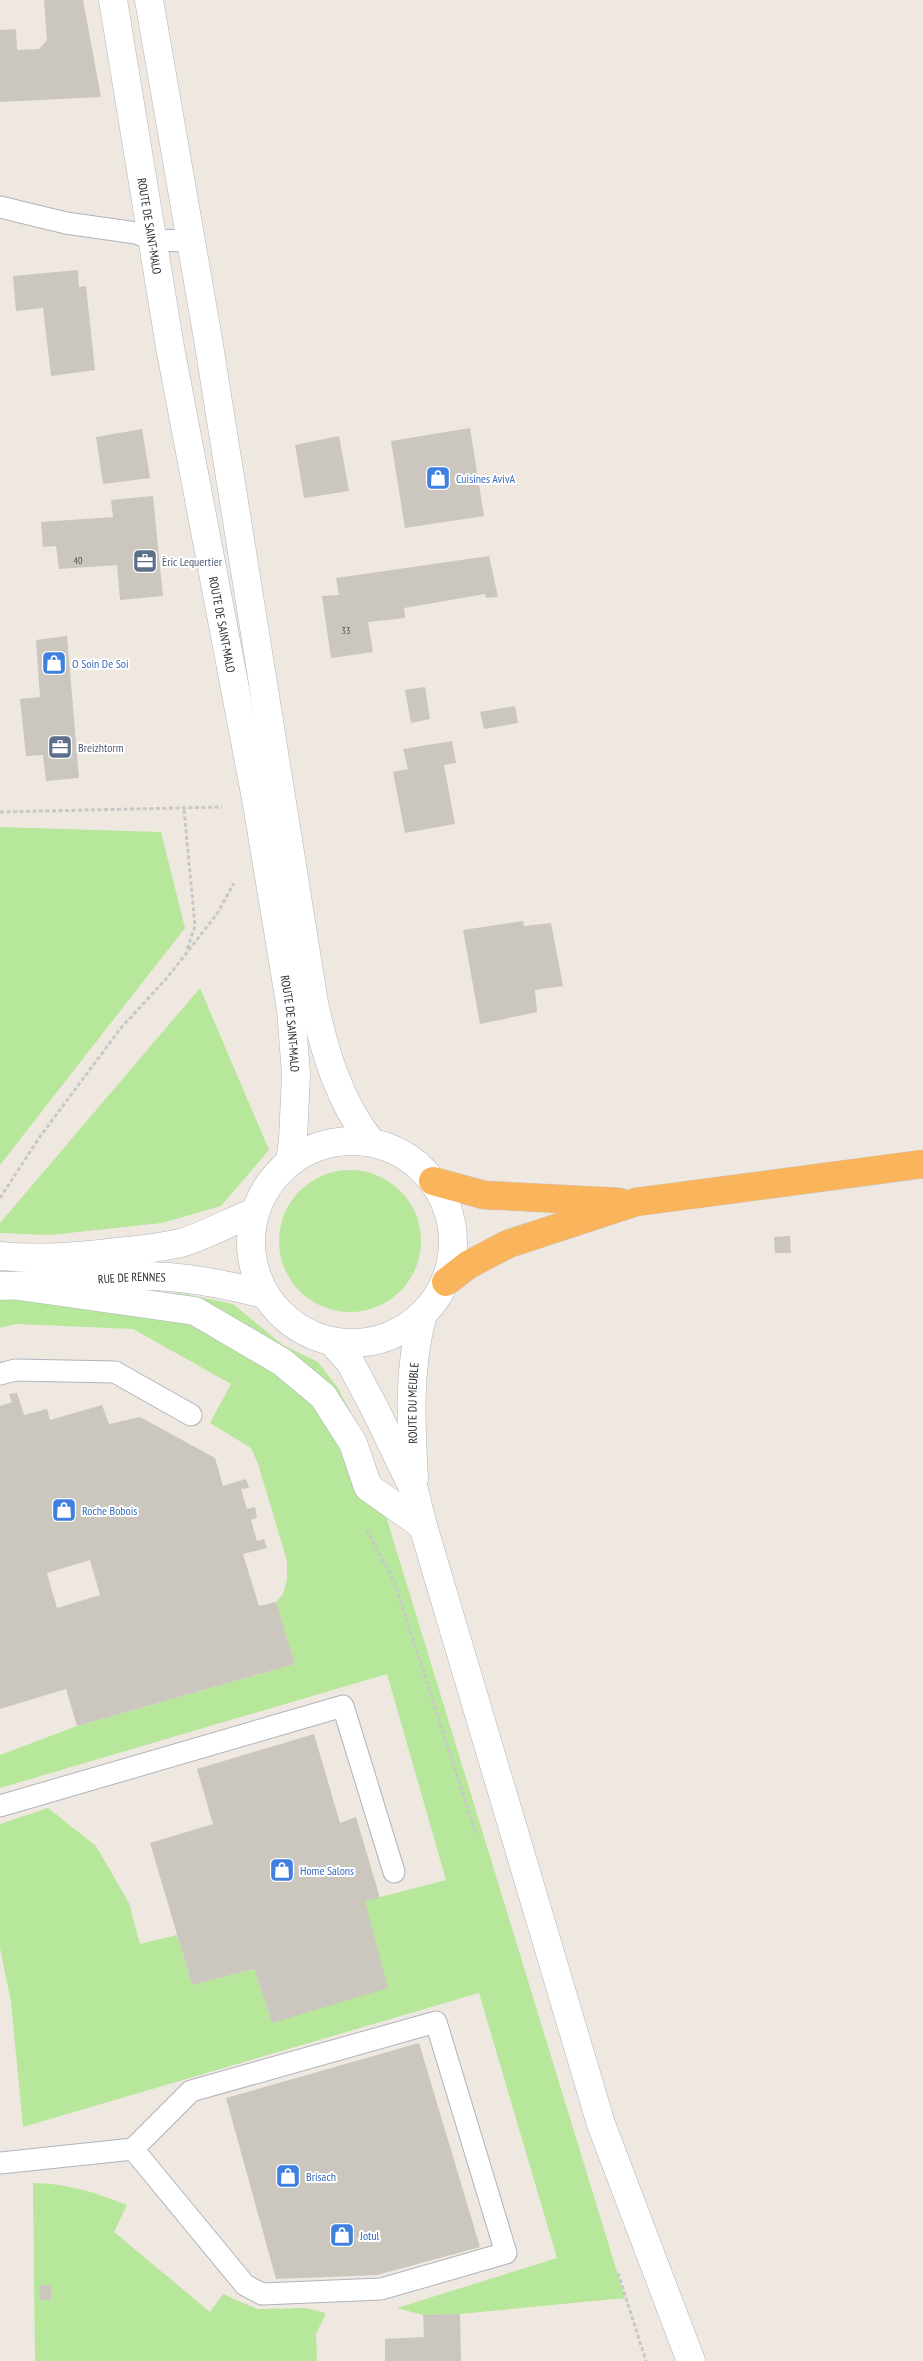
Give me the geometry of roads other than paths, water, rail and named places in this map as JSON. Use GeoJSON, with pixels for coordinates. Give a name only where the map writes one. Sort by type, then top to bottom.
{"type":"FeatureCollection","features":[{"type":"Feature","properties":{"kind":"highway"},"geometry":{"type":"LineString","coordinates":[[433,1181],[484,1195],[636,1202],[923,1164]]}},
{"type":"Feature","properties":{"kind":"highway"},"geometry":{"type":"LineString","coordinates":[[446,1282],[468,1265],[508,1244],[636,1202]]}},
{"type":"Feature","properties":{"kind":"main road","name":"ROUTE DE SAINT-MALO"},"geometry":{"type":"LineString","coordinates":[[113,0],[172,357],[257,804],[295,1041],[296,1074],[290,1162]]}},
{"type":"Feature","properties":{"kind":"main road","name":"ROUTE DE SAINT-MALO"},"geometry":{"type":"LineString","coordinates":[[149,0],[192,241],[314,1003],[333,1076],[355,1122],[371,1142]]}},
{"type":"Feature","properties":{"kind":"main road"},"geometry":{"type":"LineString","coordinates":[[350,1141],[371,1142],[405,1156],[421,1167],[433,1181],[446,1204],[453,1230],[453,1257],[446,1282],[436,1301],[422,1317],[402,1331],[380,1340],[356,1344],[332,1342],[312,1336],[293,1325],[277,1311],[264,1294],[255,1275],[251,1254],[250,1232],[255,1212],[263,1193],[275,1176],[290,1162],[308,1151],[328,1144],[350,1141]]}},
{"type":"Feature","properties":{"kind":"main road","name":"RUE DE RENNES"},"geometry":{"type":"LineString","coordinates":[[0,1256],[21,1258],[86,1256],[149,1248],[182,1242],[216,1230],[255,1212]]}},
{"type":"Feature","properties":{"kind":"main road","name":"RUE DE RENNES"},"geometry":{"type":"LineString","coordinates":[[10,1286],[142,1276],[190,1278],[217,1282],[264,1294]]}},
{"type":"Feature","properties":{"kind":"main road"},"geometry":{"type":"LineString","coordinates":[[10,1286],[195,1311],[282,1362],[323,1396],[353,1443],[368,1487],[423,1526]]}},
{"type":"Feature","properties":{"kind":"main road","name":"ROUTE DU MEUBLE"},"geometry":{"type":"LineString","coordinates":[[414,1490],[410,1405],[414,1345],[422,1317]]}},
{"type":"Feature","properties":{"kind":"main road"},"geometry":{"type":"LineString","coordinates":[[332,1342],[350,1362],[414,1490],[423,1526],[601,2124],[691,2361]]}},
{"type":"Feature","properties":{"kind":"lane"},"geometry":{"type":"LineString","coordinates":[[0,207],[66,223],[136,233],[152,240],[192,241]]}},
{"type":"Feature","properties":{"kind":"lane"},"geometry":{"type":"LineString","coordinates":[[0,1374],[15,1370],[115,1372],[192,1415]]}},
{"type":"Feature","properties":{"kind":"lane"},"geometry":{"type":"LineString","coordinates":[[0,1806],[343,1706],[394,1872]]}},
{"type":"Feature","properties":{"kind":"lane"},"geometry":{"type":"LineString","coordinates":[[0,2163],[132,2149],[192,2091],[436,2022],[506,2253],[381,2289],[262,2294],[245,2285],[132,2149]]}},
{"type":"Feature","properties":{"kind":"place","name":"Cuisines AvivA"},"geometry":{"type":"Point","coordinates":[438,478]}},
{"type":"Feature","properties":{"kind":"place","name":"Èric Lequertier"},"geometry":{"type":"Point","coordinates":[145,561]}},
{"type":"Feature","properties":{"kind":"place","name":"O Soin De Soi"},"geometry":{"type":"Point","coordinates":[54,663]}},
{"type":"Feature","properties":{"kind":"place","name":"Breizhtorm"},"geometry":{"type":"Point","coordinates":[60,747]}},
{"type":"Feature","properties":{"kind":"place","name":"Roche Bobois"},"geometry":{"type":"Point","coordinates":[64,1510]}},
{"type":"Feature","properties":{"kind":"place","name":"Home Salons"},"geometry":{"type":"Point","coordinates":[282,1870]}},
{"type":"Feature","properties":{"kind":"place","name":"Brisach"},"geometry":{"type":"Point","coordinates":[288,2176]}},
{"type":"Feature","properties":{"kind":"place","name":"Jotul"},"geometry":{"type":"Point","coordinates":[342,2235]}}]}
